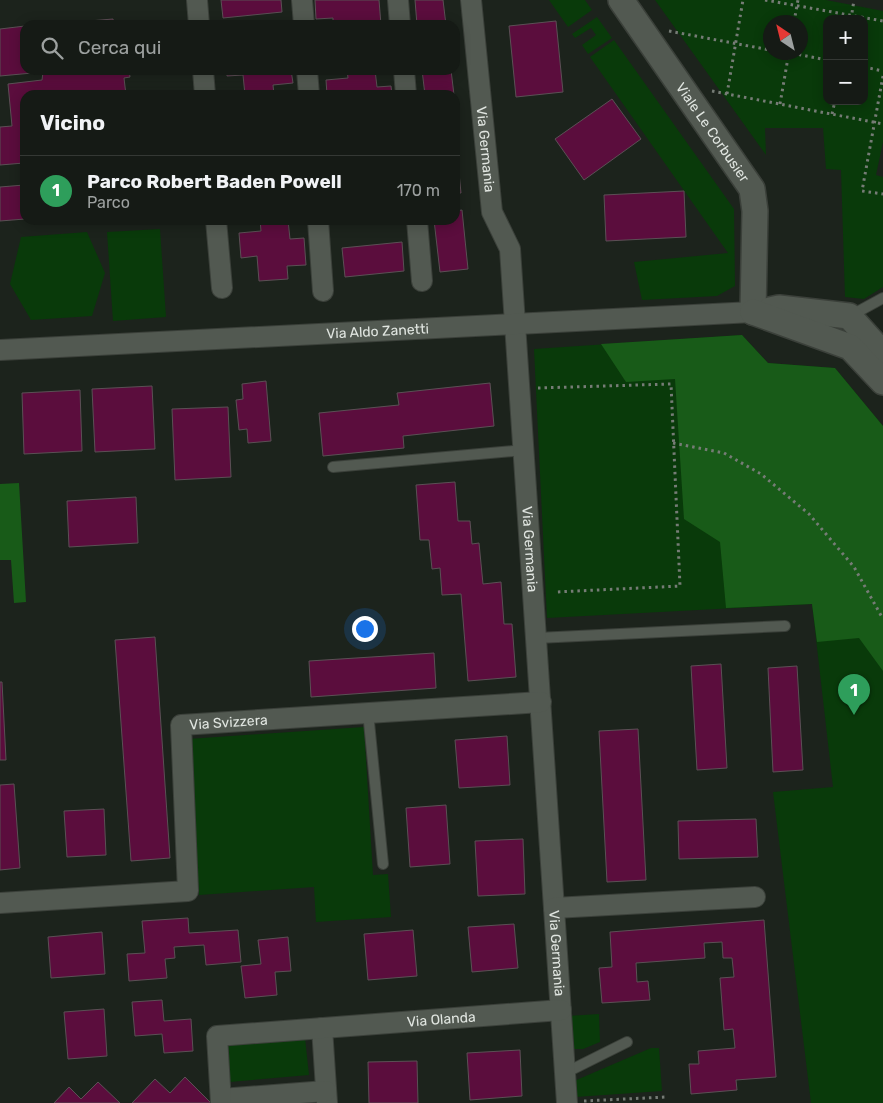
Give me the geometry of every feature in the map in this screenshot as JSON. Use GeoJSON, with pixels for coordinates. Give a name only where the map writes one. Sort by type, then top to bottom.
{"type":"FeatureCollection","features":[{"type":"Feature","properties":{"kind":"street"},"geometry":{"type":"LineString","coordinates":[[197,0],[199,20]]}},
{"type":"Feature","properties":{"kind":"street"},"geometry":{"type":"LineString","coordinates":[[302,0],[304,20]]}},
{"type":"Feature","properties":{"kind":"street"},"geometry":{"type":"LineString","coordinates":[[398,0],[400,20]]}},
{"type":"Feature","properties":{"kind":"street","name":"Via Germania"},"geometry":{"type":"LineString","coordinates":[[471,0],[492,212],[510,249],[567,1103]]}},
{"type":"Feature","properties":{"kind":"street","name":"Viale Le Corbusier"},"geometry":{"type":"LineString","coordinates":[[621,0],[682,85],[752,189],[756,211],[753,312]]}},
{"type":"Feature","properties":{"kind":"street"},"geometry":{"type":"LineString","coordinates":[[203,75],[205,90]]}},
{"type":"Feature","properties":{"kind":"street"},"geometry":{"type":"LineString","coordinates":[[308,75],[309,90]]}},
{"type":"Feature","properties":{"kind":"street"},"geometry":{"type":"LineString","coordinates":[[404,75],[406,90]]}},
{"type":"Feature","properties":{"kind":"street"},"geometry":{"type":"LineString","coordinates":[[216,225],[222,288]]}},
{"type":"Feature","properties":{"kind":"street"},"geometry":{"type":"LineString","coordinates":[[318,225],[323,290]]}},
{"type":"Feature","properties":{"kind":"street"},"geometry":{"type":"LineString","coordinates":[[417,225],[422,281]]}},
{"type":"Feature","properties":{"kind":"street"},"geometry":{"type":"LineString","coordinates":[[753,312],[779,308],[849,316],[883,354]]}},
{"type":"Feature","properties":{"kind":"street"},"geometry":{"type":"LineString","coordinates":[[753,312],[850,347],[883,382]]}},
{"type":"Feature","properties":{"kind":"street","name":"Via Aldo Zanetti"},"geometry":{"type":"LineString","coordinates":[[0,350],[753,312]]}},
{"type":"Feature","properties":{"kind":"street","name":"Via Svizzera"},"geometry":{"type":"LineString","coordinates":[[0,903],[188,892],[181,725],[541,702]]}},
{"type":"Feature","properties":{"kind":"street"},"geometry":{"type":"LineString","coordinates":[[554,908],[755,897]]}},
{"type":"Feature","properties":{"kind":"street","name":"Via Olanda"},"geometry":{"type":"LineString","coordinates":[[322,1028],[327,1097],[221,1101],[217,1036],[322,1028],[561,1010]]}},
{"type":"Feature","properties":{"kind":"lane"},"geometry":{"type":"LineString","coordinates":[[849,316],[883,298]]}},
{"type":"Feature","properties":{"kind":"lane"},"geometry":{"type":"LineString","coordinates":[[333,467],[524,450]]}},
{"type":"Feature","properties":{"kind":"lane"},"geometry":{"type":"LineString","coordinates":[[537,638],[785,626]]}},
{"type":"Feature","properties":{"kind":"lane"},"geometry":{"type":"LineString","coordinates":[[368,712],[383,864]]}},
{"type":"Feature","properties":{"kind":"lane"},"geometry":{"type":"LineString","coordinates":[[565,1073],[627,1042]]}},
{"type":"Feature","properties":{"kind":"path"},"geometry":{"type":"LineString","coordinates":[[727,94],[743,0]]}},
{"type":"Feature","properties":{"kind":"path"},"geometry":{"type":"LineString","coordinates":[[765,0],[841,15]]}},
{"type":"Feature","properties":{"kind":"path"},"geometry":{"type":"LineString","coordinates":[[795,15],[798,0]]}},
{"type":"Feature","properties":{"kind":"path"},"geometry":{"type":"LineString","coordinates":[[851,15],[854,0]]}},
{"type":"Feature","properties":{"kind":"path"},"geometry":{"type":"LineString","coordinates":[[868,19],[883,21]]}},
{"type":"Feature","properties":{"kind":"path"},"geometry":{"type":"LineString","coordinates":[[639,26],[763,49]]}},
{"type":"Feature","properties":{"kind":"path"},"geometry":{"type":"LineString","coordinates":[[808,57],[823,59]]}},
{"type":"Feature","properties":{"kind":"path"},"geometry":{"type":"LineString","coordinates":[[780,104],[787,60]]}},
{"type":"Feature","properties":{"kind":"path"},"geometry":{"type":"LineString","coordinates":[[868,68],[883,71]]}},
{"type":"Feature","properties":{"kind":"path"},"geometry":{"type":"LineString","coordinates":[[883,76],[862,191],[883,194]]}},
{"type":"Feature","properties":{"kind":"path"},"geometry":{"type":"LineString","coordinates":[[682,85],[883,124]]}},
{"type":"Feature","properties":{"kind":"path"},"geometry":{"type":"LineString","coordinates":[[832,114],[834,105]]}},
{"type":"Feature","properties":{"kind":"path"},"geometry":{"type":"LineString","coordinates":[[535,388],[671,384],[680,586],[556,592]]}},
{"type":"Feature","properties":{"kind":"path"},"geometry":{"type":"LineString","coordinates":[[674,443],[724,452],[761,474],[809,514],[854,567],[883,618]]}},
{"type":"Feature","properties":{"kind":"path"},"geometry":{"type":"LineString","coordinates":[[567,1103],[666,1097]]}},
{"type":"Feature","properties":{"kind":"green space"},"geometry":{"type":"Polygon","coordinates":[[[549,0],[585,0],[592,10],[568,27],[549,0]]]}},
{"type":"Feature","properties":{"kind":"green space"},"geometry":{"type":"Polygon","coordinates":[[[655,0],[826,0],[883,11],[883,142],[876,175],[883,177],[883,287],[864,299],[845,297],[841,170],[826,169],[823,128],[765,128],[766,155],[655,0]]]}},
{"type":"Feature","properties":{"kind":"green space"},"geometry":{"type":"Polygon","coordinates":[[[597,17],[612,38],[588,54],[582,45],[596,35],[591,28],[575,38],[572,34],[597,17]]]}},
{"type":"Feature","properties":{"kind":"green space"},"geometry":{"type":"Polygon","coordinates":[[[614,40],[734,209],[735,286],[717,296],[642,300],[634,262],[728,253],[590,57],[614,40]]]}},
{"type":"Feature","properties":{"kind":"green space"},"geometry":{"type":"Polygon","coordinates":[[[160,229],[166,317],[113,321],[107,232],[160,229]]]}},
{"type":"Feature","properties":{"kind":"green space"},"geometry":{"type":"Polygon","coordinates":[[[87,232],[105,273],[92,316],[31,320],[10,284],[21,237],[87,232]]]}},
{"type":"Feature","properties":{"kind":"green space"},"geometry":{"type":"Polygon","coordinates":[[[742,335],[768,363],[835,368],[883,426],[883,1103],[811,1103],[773,792],[833,787],[812,604],[547,618],[534,349],[742,335]]]}},
{"type":"Feature","properties":{"kind":"green space"},"geometry":{"type":"Polygon","coordinates":[[[742,335],[768,363],[835,368],[883,426],[883,671],[859,638],[817,642],[812,604],[726,608],[720,542],[684,519],[675,379],[626,382],[601,344],[742,335]]]}},
{"type":"Feature","properties":{"kind":"green space"},"geometry":{"type":"Polygon","coordinates":[[[19,483],[26,602],[14,603],[11,560],[0,560],[0,484],[19,483]]]}},
{"type":"Feature","properties":{"kind":"green space"},"geometry":{"type":"Polygon","coordinates":[[[364,727],[373,875],[388,874],[391,917],[316,922],[314,887],[199,895],[188,739],[364,727]]]}},
{"type":"Feature","properties":{"kind":"green space"},"geometry":{"type":"Polygon","coordinates":[[[599,1014],[600,1042],[583,1049],[568,1049],[567,1016],[599,1014]]]}},
{"type":"Feature","properties":{"kind":"green space"},"geometry":{"type":"Polygon","coordinates":[[[305,1038],[309,1075],[229,1082],[226,1045],[305,1038]]]}},
{"type":"Feature","properties":{"kind":"green space"},"geometry":{"type":"Polygon","coordinates":[[[651,1048],[659,1048],[662,1091],[575,1097],[574,1081],[651,1048]]]}},
{"type":"Feature","properties":{"kind":"building"},"geometry":{"type":"Polygon","coordinates":[[[221,0],[281,0],[282,12],[223,18],[221,0]]]}},
{"type":"Feature","properties":{"kind":"building"},"geometry":{"type":"Polygon","coordinates":[[[315,0],[379,0],[381,20],[316,19],[315,0]]]}},
{"type":"Feature","properties":{"kind":"building"},"geometry":{"type":"Polygon","coordinates":[[[415,0],[443,0],[445,20],[417,20],[415,0]]]}},
{"type":"Feature","properties":{"kind":"building"},"geometry":{"type":"Polygon","coordinates":[[[556,21],[563,92],[516,97],[509,26],[556,21]]]}},
{"type":"Feature","properties":{"kind":"building"},"geometry":{"type":"Polygon","coordinates":[[[20,27],[20,74],[0,76],[0,29],[20,27]]]}},
{"type":"Feature","properties":{"kind":"building"},"geometry":{"type":"Polygon","coordinates":[[[43,75],[130,75],[130,77],[124,78],[125,90],[20,90],[20,163],[0,165],[0,127],[12,126],[8,84],[42,80],[43,75]]]}},
{"type":"Feature","properties":{"kind":"building"},"geometry":{"type":"Polygon","coordinates":[[[243,75],[292,75],[293,83],[273,85],[274,90],[244,90],[243,75]]]}},
{"type":"Feature","properties":{"kind":"building"},"geometry":{"type":"Polygon","coordinates":[[[348,75],[376,75],[377,87],[391,86],[391,90],[327,90],[326,80],[348,78],[348,75]]]}},
{"type":"Feature","properties":{"kind":"building"},"geometry":{"type":"Polygon","coordinates":[[[423,75],[452,75],[453,90],[424,90],[423,75]]]}},
{"type":"Feature","properties":{"kind":"building"},"geometry":{"type":"Polygon","coordinates":[[[612,99],[641,139],[584,180],[555,139],[612,99]]]}},
{"type":"Feature","properties":{"kind":"building"},"geometry":{"type":"Polygon","coordinates":[[[20,185],[20,219],[0,221],[0,187],[20,185]]]}},
{"type":"Feature","properties":{"kind":"building"},"geometry":{"type":"Polygon","coordinates":[[[684,191],[686,237],[606,241],[604,195],[684,191]]]}},
{"type":"Feature","properties":{"kind":"building"},"geometry":{"type":"Polygon","coordinates":[[[460,210],[462,210],[468,269],[440,272],[435,225],[460,225],[460,210]]]}},
{"type":"Feature","properties":{"kind":"building"},"geometry":{"type":"Polygon","coordinates":[[[260,225],[289,225],[290,239],[304,238],[306,265],[287,266],[288,279],[259,281],[257,256],[241,258],[239,233],[261,231],[260,225]]]}},
{"type":"Feature","properties":{"kind":"building"},"geometry":{"type":"Polygon","coordinates":[[[402,242],[404,271],[345,277],[342,248],[402,242]]]}},
{"type":"Feature","properties":{"kind":"building"},"geometry":{"type":"Polygon","coordinates":[[[266,381],[271,441],[248,443],[247,429],[239,430],[236,400],[243,399],[242,384],[266,381]]]}},
{"type":"Feature","properties":{"kind":"building"},"geometry":{"type":"Polygon","coordinates":[[[490,383],[494,426],[403,436],[404,448],[323,456],[319,413],[399,405],[397,393],[490,383]]]}},
{"type":"Feature","properties":{"kind":"building"},"geometry":{"type":"Polygon","coordinates":[[[152,386],[155,449],[95,452],[92,389],[152,386]]]}},
{"type":"Feature","properties":{"kind":"building"},"geometry":{"type":"Polygon","coordinates":[[[80,390],[82,451],[24,454],[22,393],[80,390]]]}},
{"type":"Feature","properties":{"kind":"building"},"geometry":{"type":"Polygon","coordinates":[[[228,407],[231,477],[175,480],[172,409],[228,407]]]}},
{"type":"Feature","properties":{"kind":"building"},"geometry":{"type":"Polygon","coordinates":[[[455,482],[458,521],[470,521],[472,544],[479,543],[483,584],[501,582],[504,624],[512,624],[516,677],[468,681],[461,594],[442,595],[440,568],[432,569],[429,540],[420,540],[416,485],[455,482]]]}},
{"type":"Feature","properties":{"kind":"building"},"geometry":{"type":"Polygon","coordinates":[[[136,497],[138,543],[69,547],[67,501],[136,497]]]}},
{"type":"Feature","properties":{"kind":"building"},"geometry":{"type":"Polygon","coordinates":[[[155,637],[170,858],[131,861],[115,640],[155,637]]]}},
{"type":"Feature","properties":{"kind":"building"},"geometry":{"type":"Polygon","coordinates":[[[434,653],[436,688],[311,697],[309,661],[434,653]]]}},
{"type":"Feature","properties":{"kind":"building"},"geometry":{"type":"Polygon","coordinates":[[[721,664],[727,768],[697,770],[691,666],[721,664]]]}},
{"type":"Feature","properties":{"kind":"building"},"geometry":{"type":"Polygon","coordinates":[[[797,666],[803,770],[773,772],[768,668],[797,666]]]}},
{"type":"Feature","properties":{"kind":"building"},"geometry":{"type":"Polygon","coordinates":[[[0,682],[2,682],[6,760],[0,760],[0,682]]]}},
{"type":"Feature","properties":{"kind":"building"},"geometry":{"type":"Polygon","coordinates":[[[638,729],[646,880],[607,882],[599,731],[638,729]]]}},
{"type":"Feature","properties":{"kind":"building"},"geometry":{"type":"Polygon","coordinates":[[[507,736],[510,785],[459,788],[455,740],[507,736]]]}},
{"type":"Feature","properties":{"kind":"building"},"geometry":{"type":"Polygon","coordinates":[[[14,784],[20,868],[0,870],[0,785],[14,784]]]}},
{"type":"Feature","properties":{"kind":"building"},"geometry":{"type":"Polygon","coordinates":[[[446,805],[450,864],[410,867],[406,808],[446,805]]]}},
{"type":"Feature","properties":{"kind":"building"},"geometry":{"type":"Polygon","coordinates":[[[104,809],[106,855],[67,857],[64,811],[104,809]]]}},
{"type":"Feature","properties":{"kind":"building"},"geometry":{"type":"Polygon","coordinates":[[[756,819],[758,857],[679,859],[678,821],[756,819]]]}},
{"type":"Feature","properties":{"kind":"building"},"geometry":{"type":"Polygon","coordinates":[[[523,839],[525,894],[478,896],[475,841],[523,839]]]}},
{"type":"Feature","properties":{"kind":"building"},"geometry":{"type":"Polygon","coordinates":[[[188,918],[189,933],[238,930],[241,962],[206,965],[204,945],[174,947],[175,958],[165,959],[167,978],[129,981],[127,954],[145,953],[142,921],[188,918]]]}},
{"type":"Feature","properties":{"kind":"building"},"geometry":{"type":"Polygon","coordinates":[[[764,920],[776,1077],[736,1080],[737,1090],[691,1094],[689,1064],[699,1064],[698,1051],[735,1048],[733,1029],[724,1030],[720,978],[734,977],[732,958],[723,958],[722,942],[704,943],[705,958],[636,963],[637,982],[648,981],[650,1000],[602,1003],[599,968],[612,967],[610,932],[764,920]]]}},
{"type":"Feature","properties":{"kind":"building"},"geometry":{"type":"Polygon","coordinates":[[[514,924],[518,968],[472,972],[468,927],[514,924]]]}},
{"type":"Feature","properties":{"kind":"building"},"geometry":{"type":"Polygon","coordinates":[[[413,930],[417,976],[368,980],[364,934],[413,930]]]}},
{"type":"Feature","properties":{"kind":"building"},"geometry":{"type":"Polygon","coordinates":[[[102,932],[105,974],[51,978],[48,937],[102,932]]]}},
{"type":"Feature","properties":{"kind":"building"},"geometry":{"type":"Polygon","coordinates":[[[288,937],[291,971],[275,972],[277,995],[245,998],[241,966],[261,964],[258,940],[288,937]]]}},
{"type":"Feature","properties":{"kind":"building"},"geometry":{"type":"Polygon","coordinates":[[[162,1000],[164,1021],[191,1019],[193,1051],[164,1053],[162,1034],[135,1036],[132,1002],[162,1000]]]}},
{"type":"Feature","properties":{"kind":"building"},"geometry":{"type":"Polygon","coordinates":[[[104,1009],[107,1056],[68,1059],[64,1012],[104,1009]]]}},
{"type":"Feature","properties":{"kind":"building"},"geometry":{"type":"Polygon","coordinates":[[[520,1050],[522,1096],[470,1100],[467,1053],[520,1050]]]}},
{"type":"Feature","properties":{"kind":"building"},"geometry":{"type":"Polygon","coordinates":[[[417,1061],[418,1103],[369,1103],[368,1062],[417,1061]]]}},
{"type":"Feature","properties":{"kind":"building"},"geometry":{"type":"Polygon","coordinates":[[[185,1077],[211,1103],[132,1103],[155,1079],[170,1093],[185,1077]]]}},
{"type":"Feature","properties":{"kind":"building"},"geometry":{"type":"Polygon","coordinates":[[[98,1082],[120,1103],[54,1103],[69,1087],[81,1099],[98,1082]]]}},
{"type":"Feature","properties":{"kind":"place","name":"Parco Robert Baden Powell"},"geometry":{"type":"Point","coordinates":[854,715]}}]}
